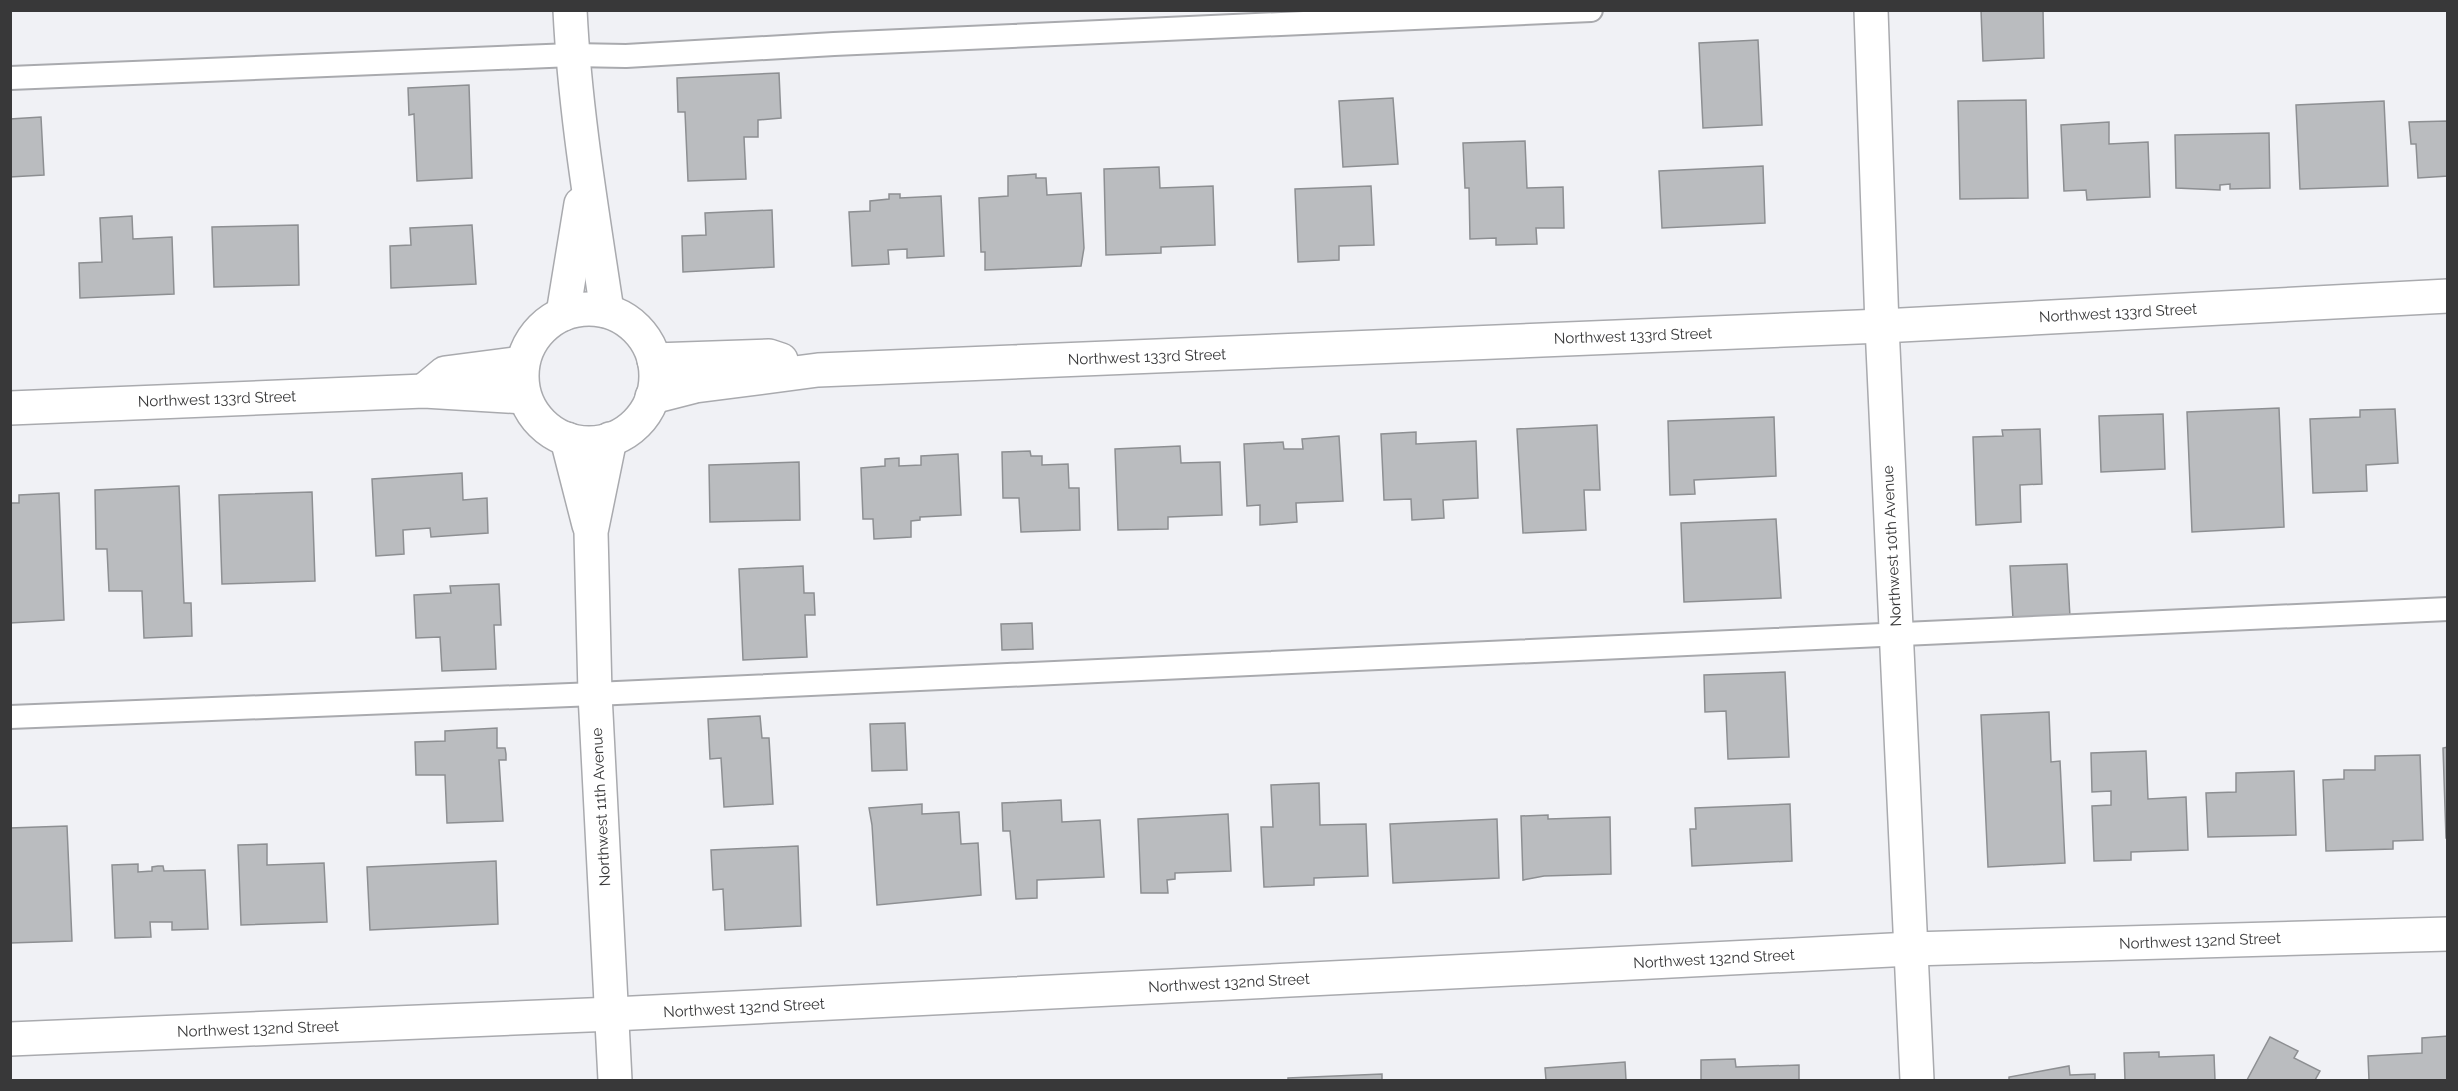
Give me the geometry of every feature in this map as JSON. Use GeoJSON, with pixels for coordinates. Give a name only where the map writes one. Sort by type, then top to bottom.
{"type":"FeatureCollection","features":[{"type":"Feature","properties":{"kind":"street"},"geometry":{"type":"LineString","coordinates":[[570,10],[572,55],[586,172],[607,311]]}},
{"type":"Feature","properties":{"kind":"street","name":"Northwest 10th Avenue"},"geometry":{"type":"LineString","coordinates":[[1872,10],[1882,326],[1917,1080]]}},
{"type":"Feature","properties":{"kind":"street"},"geometry":{"type":"LineString","coordinates":[[563,314],[586,172]]}},
{"type":"Feature","properties":{"kind":"street","name":"Northwest 133rd Street"},"geometry":{"type":"LineString","coordinates":[[652,397],[695,386],[818,370],[1882,326],[2448,296]]}},
{"type":"Feature","properties":{"kind":"street"},"geometry":{"type":"LineString","coordinates":[[584,309],[607,311],[623,318],[637,329],[648,343],[654,360],[656,379],[652,397],[643,416],[628,430],[610,439],[588,443],[567,439],[549,430],[534,416],[525,397],[521,380],[522,363],[530,343],[537,334],[544,326],[563,314],[584,309]]}},
{"type":"Feature","properties":{"kind":"street","name":"Northwest 133rd Street"},"geometry":{"type":"LineString","coordinates":[[654,360],[769,356],[818,370]]}},
{"type":"Feature","properties":{"kind":"street"},"geometry":{"type":"LineString","coordinates":[[424,391],[445,373],[522,363]]}},
{"type":"Feature","properties":{"kind":"street","name":"Northwest 133rd Street"},"geometry":{"type":"LineString","coordinates":[[10,408],[424,391],[525,397]]}},
{"type":"Feature","properties":{"kind":"street","name":"Northwest 11th Avenue"},"geometry":{"type":"LineString","coordinates":[[567,439],[591,532]]}},
{"type":"Feature","properties":{"kind":"street","name":"Northwest 11th Avenue"},"geometry":{"type":"LineString","coordinates":[[610,439],[591,532],[595,694],[615,1080]]}},
{"type":"Feature","properties":{"kind":"street","name":"Northwest 132nd Street"},"geometry":{"type":"LineString","coordinates":[[10,1039],[613,1014],[1911,949],[2448,934]]}},
{"type":"Feature","properties":{"kind":"lane"},"geometry":{"type":"LineString","coordinates":[[10,78],[572,55],[626,56],[834,44],[1591,10]]}},
{"type":"Feature","properties":{"kind":"lane"},"geometry":{"type":"LineString","coordinates":[[10,717],[595,694],[2448,609]]}},
{"type":"Feature","properties":{"kind":"building"},"geometry":{"type":"Polygon","coordinates":[[[1981,10],[2043,10],[2044,58],[1983,61],[1981,10]]]}},
{"type":"Feature","properties":{"kind":"building"},"geometry":{"type":"Polygon","coordinates":[[[1758,40],[1762,125],[1703,128],[1699,43],[1758,40]]]}},
{"type":"Feature","properties":{"kind":"building"},"geometry":{"type":"Polygon","coordinates":[[[779,73],[781,118],[758,120],[758,137],[744,137],[746,179],[688,181],[685,112],[678,112],[677,78],[779,73]]]}},
{"type":"Feature","properties":{"kind":"building"},"geometry":{"type":"Polygon","coordinates":[[[469,85],[472,178],[417,181],[414,114],[409,115],[408,88],[469,85]]]}},
{"type":"Feature","properties":{"kind":"building"},"geometry":{"type":"Polygon","coordinates":[[[1393,98],[1398,164],[1343,167],[1339,101],[1393,98]]]}},
{"type":"Feature","properties":{"kind":"building"},"geometry":{"type":"Polygon","coordinates":[[[2026,100],[2028,198],[1960,199],[1958,101],[2026,100]]]}},
{"type":"Feature","properties":{"kind":"building"},"geometry":{"type":"Polygon","coordinates":[[[2384,101],[2388,186],[2300,189],[2296,105],[2384,101]]]}},
{"type":"Feature","properties":{"kind":"building"},"geometry":{"type":"Polygon","coordinates":[[[41,117],[44,175],[10,177],[10,119],[41,117]]]}},
{"type":"Feature","properties":{"kind":"building"},"geometry":{"type":"Polygon","coordinates":[[[2448,121],[2448,176],[2418,178],[2416,144],[2411,144],[2409,122],[2448,121]]]}},
{"type":"Feature","properties":{"kind":"building"},"geometry":{"type":"Polygon","coordinates":[[[2109,122],[2109,144],[2148,142],[2150,197],[2087,200],[2086,190],[2064,191],[2061,125],[2109,122]]]}},
{"type":"Feature","properties":{"kind":"building"},"geometry":{"type":"Polygon","coordinates":[[[2269,133],[2270,188],[2230,189],[2230,184],[2220,185],[2220,190],[2176,188],[2175,135],[2269,133]]]}},
{"type":"Feature","properties":{"kind":"building"},"geometry":{"type":"Polygon","coordinates":[[[1525,141],[1527,188],[1563,187],[1564,228],[1536,228],[1537,244],[1496,245],[1496,238],[1470,239],[1469,188],[1465,188],[1463,143],[1525,141]]]}},
{"type":"Feature","properties":{"kind":"building"},"geometry":{"type":"Polygon","coordinates":[[[1763,166],[1765,223],[1662,228],[1659,171],[1763,166]]]}},
{"type":"Feature","properties":{"kind":"building"},"geometry":{"type":"Polygon","coordinates":[[[1159,167],[1160,188],[1213,186],[1215,245],[1161,247],[1161,253],[1106,255],[1104,169],[1159,167]]]}},
{"type":"Feature","properties":{"kind":"building"},"geometry":{"type":"Polygon","coordinates":[[[1036,174],[1036,178],[1046,178],[1047,195],[1081,193],[1084,248],[1081,266],[985,270],[985,252],[981,252],[979,198],[1008,196],[1008,176],[1036,174]]]}},
{"type":"Feature","properties":{"kind":"building"},"geometry":{"type":"Polygon","coordinates":[[[1371,186],[1374,245],[1339,246],[1339,260],[1298,262],[1295,189],[1371,186]]]}},
{"type":"Feature","properties":{"kind":"building"},"geometry":{"type":"Polygon","coordinates":[[[889,194],[900,194],[900,198],[941,196],[944,256],[907,258],[907,249],[888,250],[889,264],[852,266],[849,212],[870,211],[870,201],[889,199],[889,194]]]}},
{"type":"Feature","properties":{"kind":"building"},"geometry":{"type":"Polygon","coordinates":[[[772,210],[774,267],[683,272],[682,236],[706,235],[705,213],[772,210]]]}},
{"type":"Feature","properties":{"kind":"building"},"geometry":{"type":"Polygon","coordinates":[[[132,216],[133,239],[172,237],[174,294],[80,298],[79,263],[102,262],[100,218],[132,216]]]}},
{"type":"Feature","properties":{"kind":"building"},"geometry":{"type":"Polygon","coordinates":[[[298,225],[299,285],[214,287],[212,227],[298,225]]]}},
{"type":"Feature","properties":{"kind":"building"},"geometry":{"type":"Polygon","coordinates":[[[472,225],[476,284],[391,288],[390,246],[411,245],[410,228],[472,225]]]}},
{"type":"Feature","properties":{"kind":"building"},"geometry":{"type":"Polygon","coordinates":[[[2279,408],[2284,527],[2192,532],[2187,412],[2279,408]]]}},
{"type":"Feature","properties":{"kind":"building"},"geometry":{"type":"Polygon","coordinates":[[[2395,409],[2398,463],[2366,465],[2367,491],[2313,493],[2310,419],[2360,417],[2360,410],[2395,409]]]}},
{"type":"Feature","properties":{"kind":"building"},"geometry":{"type":"Polygon","coordinates":[[[2163,414],[2165,469],[2101,472],[2099,416],[2163,414]]]}},
{"type":"Feature","properties":{"kind":"building"},"geometry":{"type":"Polygon","coordinates":[[[1774,417],[1776,476],[1694,480],[1695,494],[1670,495],[1668,421],[1774,417]]]}},
{"type":"Feature","properties":{"kind":"building"},"geometry":{"type":"Polygon","coordinates":[[[1597,425],[1600,490],[1584,490],[1586,530],[1523,533],[1517,429],[1597,425]]]}},
{"type":"Feature","properties":{"kind":"building"},"geometry":{"type":"Polygon","coordinates":[[[2040,429],[2042,484],[2020,485],[2021,522],[1976,525],[1973,437],[2003,436],[2002,430],[2040,429]]]}},
{"type":"Feature","properties":{"kind":"building"},"geometry":{"type":"Polygon","coordinates":[[[1416,432],[1416,444],[1476,441],[1478,498],[1443,500],[1444,518],[1412,520],[1411,499],[1384,500],[1381,434],[1416,432]]]}},
{"type":"Feature","properties":{"kind":"building"},"geometry":{"type":"Polygon","coordinates":[[[1339,436],[1343,501],[1296,503],[1297,522],[1260,525],[1260,505],[1247,506],[1244,444],[1283,442],[1284,449],[1303,449],[1302,439],[1339,436]]]}},
{"type":"Feature","properties":{"kind":"building"},"geometry":{"type":"Polygon","coordinates":[[[1180,446],[1181,463],[1220,462],[1222,515],[1168,517],[1168,529],[1118,530],[1115,449],[1180,446]]]}},
{"type":"Feature","properties":{"kind":"building"},"geometry":{"type":"Polygon","coordinates":[[[1030,451],[1031,456],[1042,456],[1042,465],[1068,464],[1069,488],[1079,488],[1080,530],[1021,532],[1019,498],[1003,498],[1002,452],[1030,451]]]}},
{"type":"Feature","properties":{"kind":"building"},"geometry":{"type":"Polygon","coordinates":[[[958,454],[961,515],[920,517],[920,520],[911,521],[911,537],[874,539],[873,519],[863,519],[861,468],[885,466],[885,459],[899,458],[899,466],[921,465],[921,456],[958,454]]]}},
{"type":"Feature","properties":{"kind":"building"},"geometry":{"type":"Polygon","coordinates":[[[799,462],[800,520],[710,522],[709,465],[799,462]]]}},
{"type":"Feature","properties":{"kind":"building"},"geometry":{"type":"Polygon","coordinates":[[[462,473],[463,500],[487,498],[488,533],[431,537],[430,528],[403,530],[404,554],[376,556],[372,479],[462,473]]]}},
{"type":"Feature","properties":{"kind":"building"},"geometry":{"type":"Polygon","coordinates":[[[179,486],[184,603],[191,603],[192,636],[144,638],[142,591],[109,591],[107,549],[96,549],[95,490],[179,486]]]}},
{"type":"Feature","properties":{"kind":"building"},"geometry":{"type":"Polygon","coordinates":[[[312,492],[315,581],[222,584],[219,495],[312,492]]]}},
{"type":"Feature","properties":{"kind":"building"},"geometry":{"type":"Polygon","coordinates":[[[59,493],[64,620],[10,623],[10,503],[19,503],[19,495],[59,493]]]}},
{"type":"Feature","properties":{"kind":"building"},"geometry":{"type":"Polygon","coordinates":[[[1776,519],[1781,598],[1684,602],[1681,523],[1776,519]]]}},
{"type":"Feature","properties":{"kind":"building"},"geometry":{"type":"Polygon","coordinates":[[[2067,564],[2070,617],[2013,619],[2010,566],[2067,564]]]}},
{"type":"Feature","properties":{"kind":"building"},"geometry":{"type":"Polygon","coordinates":[[[803,566],[804,593],[814,593],[815,615],[805,615],[807,657],[743,660],[739,569],[803,566]]]}},
{"type":"Feature","properties":{"kind":"building"},"geometry":{"type":"Polygon","coordinates":[[[499,584],[501,625],[494,625],[496,669],[442,671],[440,637],[416,638],[414,595],[451,593],[450,586],[499,584]]]}},
{"type":"Feature","properties":{"kind":"building"},"geometry":{"type":"Polygon","coordinates":[[[1032,623],[1033,649],[1002,650],[1001,624],[1032,623]]]}},
{"type":"Feature","properties":{"kind":"building"},"geometry":{"type":"Polygon","coordinates":[[[1785,672],[1789,757],[1728,759],[1726,711],[1705,712],[1704,675],[1785,672]]]}},
{"type":"Feature","properties":{"kind":"building"},"geometry":{"type":"Polygon","coordinates":[[[2049,712],[2051,762],[2060,761],[2065,863],[1988,867],[1981,715],[2049,712]]]}},
{"type":"Feature","properties":{"kind":"building"},"geometry":{"type":"Polygon","coordinates":[[[760,716],[762,738],[769,738],[773,804],[724,807],[721,758],[710,759],[708,719],[760,716]]]}},
{"type":"Feature","properties":{"kind":"building"},"geometry":{"type":"Polygon","coordinates":[[[905,723],[907,770],[872,771],[870,724],[905,723]]]}},
{"type":"Feature","properties":{"kind":"building"},"geometry":{"type":"Polygon","coordinates":[[[497,728],[497,748],[505,748],[506,754],[506,760],[499,760],[503,821],[447,823],[445,775],[416,775],[415,742],[445,741],[445,731],[497,728]]]}},
{"type":"Feature","properties":{"kind":"building"},"geometry":{"type":"Polygon","coordinates":[[[2448,747],[2448,838],[2446,838],[2443,748],[2448,747]]]}},
{"type":"Feature","properties":{"kind":"building"},"geometry":{"type":"Polygon","coordinates":[[[2146,751],[2148,799],[2186,797],[2188,850],[2131,852],[2131,860],[2094,861],[2092,806],[2111,805],[2111,791],[2092,792],[2091,753],[2146,751]]]}},
{"type":"Feature","properties":{"kind":"building"},"geometry":{"type":"Polygon","coordinates":[[[2420,755],[2423,840],[2393,841],[2393,849],[2326,851],[2323,780],[2344,779],[2344,770],[2375,770],[2375,756],[2420,755]]]}},
{"type":"Feature","properties":{"kind":"building"},"geometry":{"type":"Polygon","coordinates":[[[2294,771],[2296,835],[2208,837],[2206,793],[2236,792],[2236,773],[2294,771]]]}},
{"type":"Feature","properties":{"kind":"building"},"geometry":{"type":"Polygon","coordinates":[[[1319,783],[1320,825],[1366,824],[1368,876],[1314,878],[1314,885],[1264,887],[1261,827],[1273,827],[1271,785],[1319,783]]]}},
{"type":"Feature","properties":{"kind":"building"},"geometry":{"type":"Polygon","coordinates":[[[1061,800],[1062,822],[1100,820],[1104,877],[1037,880],[1037,898],[1016,899],[1010,831],[1003,831],[1002,803],[1061,800]]]}},
{"type":"Feature","properties":{"kind":"building"},"geometry":{"type":"Polygon","coordinates":[[[922,804],[922,814],[959,812],[961,844],[978,843],[981,895],[877,905],[869,808],[922,804]]]}},
{"type":"Feature","properties":{"kind":"building"},"geometry":{"type":"Polygon","coordinates":[[[1790,804],[1792,861],[1692,866],[1690,829],[1696,829],[1695,808],[1790,804]]]}},
{"type":"Feature","properties":{"kind":"building"},"geometry":{"type":"Polygon","coordinates":[[[1228,814],[1231,871],[1175,873],[1175,879],[1167,880],[1168,893],[1141,893],[1138,819],[1228,814]]]}},
{"type":"Feature","properties":{"kind":"building"},"geometry":{"type":"Polygon","coordinates":[[[1548,815],[1548,819],[1610,817],[1611,874],[1544,876],[1523,880],[1521,816],[1548,815]]]}},
{"type":"Feature","properties":{"kind":"building"},"geometry":{"type":"Polygon","coordinates":[[[1497,819],[1499,878],[1393,883],[1390,824],[1497,819]]]}},
{"type":"Feature","properties":{"kind":"building"},"geometry":{"type":"Polygon","coordinates":[[[67,826],[72,941],[10,943],[10,828],[67,826]]]}},
{"type":"Feature","properties":{"kind":"building"},"geometry":{"type":"Polygon","coordinates":[[[267,844],[267,865],[324,863],[327,922],[241,925],[238,845],[267,844]]]}},
{"type":"Feature","properties":{"kind":"building"},"geometry":{"type":"Polygon","coordinates":[[[798,846],[801,926],[725,930],[723,889],[713,890],[711,850],[798,846]]]}},
{"type":"Feature","properties":{"kind":"building"},"geometry":{"type":"Polygon","coordinates":[[[496,861],[498,924],[370,930],[367,867],[496,861]]]}},
{"type":"Feature","properties":{"kind":"building"},"geometry":{"type":"Polygon","coordinates":[[[138,864],[138,872],[152,871],[152,867],[158,866],[163,866],[164,871],[205,870],[208,929],[172,930],[172,922],[150,922],[151,937],[115,938],[112,865],[138,864]]]}},
{"type":"Feature","properties":{"kind":"building"},"geometry":{"type":"Polygon","coordinates":[[[2448,1036],[2448,1080],[2369,1080],[2368,1056],[2422,1053],[2422,1038],[2448,1036]]]}},
{"type":"Feature","properties":{"kind":"building"},"geometry":{"type":"Polygon","coordinates":[[[2270,1037],[2298,1051],[2294,1058],[2320,1071],[2315,1080],[2247,1080],[2270,1037]]]}},
{"type":"Feature","properties":{"kind":"building"},"geometry":{"type":"Polygon","coordinates":[[[2159,1052],[2159,1057],[2214,1055],[2215,1080],[2125,1080],[2124,1053],[2159,1052]]]}},
{"type":"Feature","properties":{"kind":"building"},"geometry":{"type":"Polygon","coordinates":[[[1735,1059],[1736,1067],[1799,1065],[1799,1080],[1701,1080],[1701,1060],[1735,1059]]]}},
{"type":"Feature","properties":{"kind":"building"},"geometry":{"type":"Polygon","coordinates":[[[1625,1062],[1626,1080],[1546,1080],[1545,1068],[1625,1062]]]}},
{"type":"Feature","properties":{"kind":"building"},"geometry":{"type":"Polygon","coordinates":[[[2069,1066],[2070,1075],[2095,1074],[2095,1080],[2009,1080],[2009,1077],[2069,1066]]]}},
{"type":"Feature","properties":{"kind":"building"},"geometry":{"type":"Polygon","coordinates":[[[1382,1074],[1382,1080],[1288,1080],[1288,1078],[1382,1074]]]}}]}
